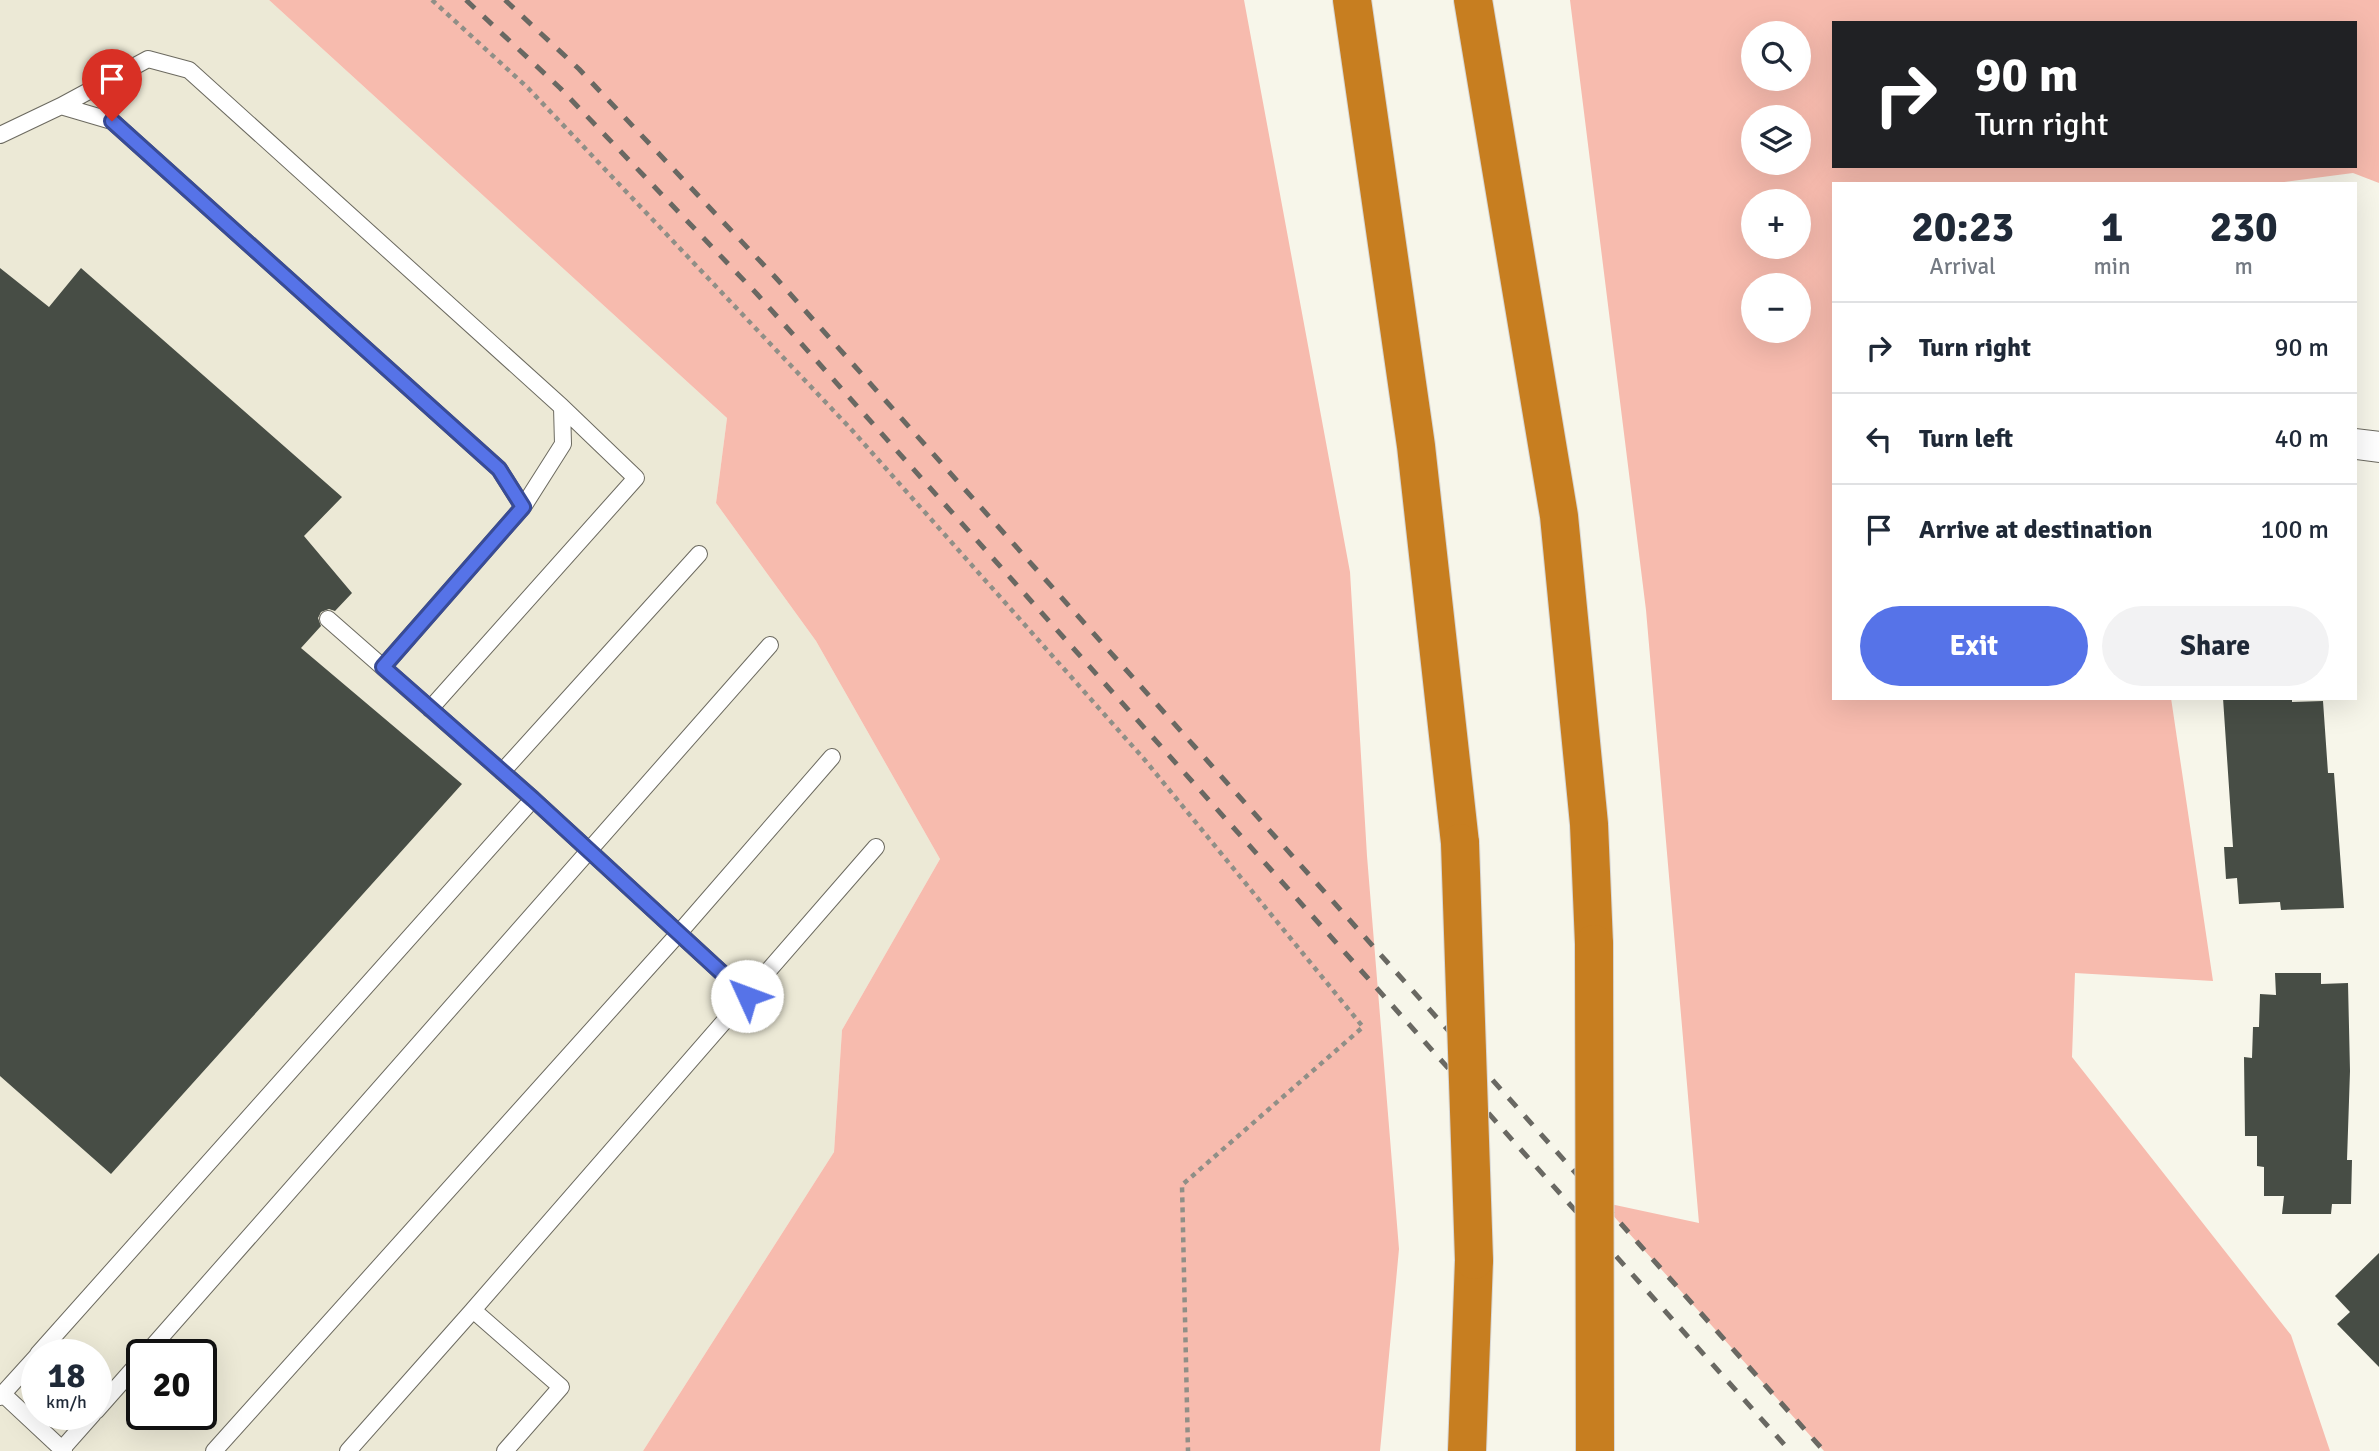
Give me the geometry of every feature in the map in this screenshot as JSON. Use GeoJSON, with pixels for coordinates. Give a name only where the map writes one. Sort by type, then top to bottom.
{"type":"FeatureCollection","features":[{"type":"Feature","properties":{"kind":"highway"},"geometry":{"type":"LineString","coordinates":[[1352,0],[1416,446],[1460,842],[1474,1260],[1467,1451]]}},
{"type":"Feature","properties":{"kind":"highway"},"geometry":{"type":"LineString","coordinates":[[1473,0],[1559,516],[1589,824],[1594,944],[1595,1451]]}},
{"type":"Feature","properties":{"kind":"street"},"geometry":{"type":"LineString","coordinates":[[2357,444],[2379,447]]}},
{"type":"Feature","properties":{"kind":"lane"},"geometry":{"type":"LineString","coordinates":[[0,135],[148,60],[189,70],[562,407],[636,478],[430,709]]}},
{"type":"Feature","properties":{"kind":"lane"},"geometry":{"type":"LineString","coordinates":[[61,106],[112,121],[499,469],[523,507]]}},
{"type":"Feature","properties":{"kind":"lane"},"geometry":{"type":"LineString","coordinates":[[383,667],[523,507],[562,443],[562,407]]}},
{"type":"Feature","properties":{"kind":"lane"},"geometry":{"type":"LineString","coordinates":[[502,772],[699,554]]}},
{"type":"Feature","properties":{"kind":"lane"},"geometry":{"type":"LineString","coordinates":[[328,619],[533,799],[747,996]]}},
{"type":"Feature","properties":{"kind":"lane"},"geometry":{"type":"LineString","coordinates":[[159,1339],[770,645]]}},
{"type":"Feature","properties":{"kind":"lane"},"geometry":{"type":"LineString","coordinates":[[214,1451],[679,933],[832,758]]}},
{"type":"Feature","properties":{"kind":"lane"},"geometry":{"type":"LineString","coordinates":[[51,1339],[533,799]]}},
{"type":"Feature","properties":{"kind":"lane"},"geometry":{"type":"LineString","coordinates":[[348,1451],[876,847]]}},
{"type":"Feature","properties":{"kind":"lane"},"geometry":{"type":"LineString","coordinates":[[472,1310],[561,1387],[505,1451]]}},
{"type":"Feature","properties":{"kind":"lane"},"geometry":{"type":"LineString","coordinates":[[21,1373],[1,1396],[63,1450],[80,1430]]}},
{"type":"Feature","properties":{"kind":"lane"},"geometry":{"type":"LineString","coordinates":[[112,1393],[126,1377]]}},
{"type":"Feature","properties":{"kind":"path"},"geometry":{"type":"LineString","coordinates":[[432,0],[528,88],[850,428],[1144,759],[1363,1027],[1182,1185],[1188,1451]]}},
{"type":"Feature","properties":{"kind":"shaded area"},"geometry":{"type":"Polygon","coordinates":[[[0,0],[269,0],[727,418],[716,503],[816,641],[940,859],[842,1030],[834,1152],[643,1451],[0,1451],[0,0]]]}},
{"type":"Feature","properties":{"kind":"shaded area"},"geometry":{"type":"Polygon","coordinates":[[[269,0],[1244,0],[1350,572],[1367,856],[1399,1249],[1380,1451],[643,1451],[834,1152],[842,1030],[940,859],[816,641],[716,503],[727,418],[269,0]]]}},
{"type":"Feature","properties":{"kind":"shaded area"},"geometry":{"type":"Polygon","coordinates":[[[1570,0],[2379,0],[2379,183],[2353,173],[2284,182],[1832,182],[1832,700],[2171,700],[2213,981],[2075,973],[2072,1057],[2291,1335],[2330,1451],[1824,1451],[1601,1202],[1699,1223],[1646,610],[1570,0]]]}},
{"type":"Feature","properties":{"kind":"building"},"geometry":{"type":"Polygon","coordinates":[[[0,268],[49,307],[81,268],[342,497],[304,536],[352,593],[335,611],[329,609],[321,612],[318,618],[321,626],[301,648],[462,784],[111,1174],[0,1076],[0,268]]]}},
{"type":"Feature","properties":{"kind":"building"},"geometry":{"type":"Polygon","coordinates":[[[2223,700],[2323,701],[2328,773],[2334,773],[2344,908],[2281,910],[2280,902],[2239,904],[2237,878],[2226,879],[2224,847],[2233,847],[2223,700]]]}},
{"type":"Feature","properties":{"kind":"building"},"geometry":{"type":"Polygon","coordinates":[[[2275,973],[2321,973],[2321,984],[2348,983],[2350,1071],[2347,1160],[2352,1160],[2351,1204],[2332,1204],[2331,1214],[2282,1214],[2284,1196],[2264,1196],[2264,1167],[2257,1166],[2257,1136],[2245,1136],[2244,1057],[2252,1058],[2253,1027],[2259,1027],[2260,994],[2276,995],[2275,973]]]}},
{"type":"Feature","properties":{"kind":"building"},"geometry":{"type":"Polygon","coordinates":[[[2379,1253],[2379,1367],[2337,1324],[2350,1312],[2335,1296],[2379,1253]]]}},
{"type":"Feature","properties":{"kind":"railway"},"geometry":{"type":"LineString","coordinates":[[466,0],[560,88],[757,294],[1790,1451]]}},
{"type":"Feature","properties":{"kind":"railway"},"geometry":{"type":"LineString","coordinates":[[505,0],[579,69],[776,278],[1824,1451]]}},
{"type":"Feature","properties":{"kind":"route"},"geometry":{"type":"LineString","coordinates":[[112,121],[499,469],[523,507],[383,667],[533,799],[747,996]]}}]}
